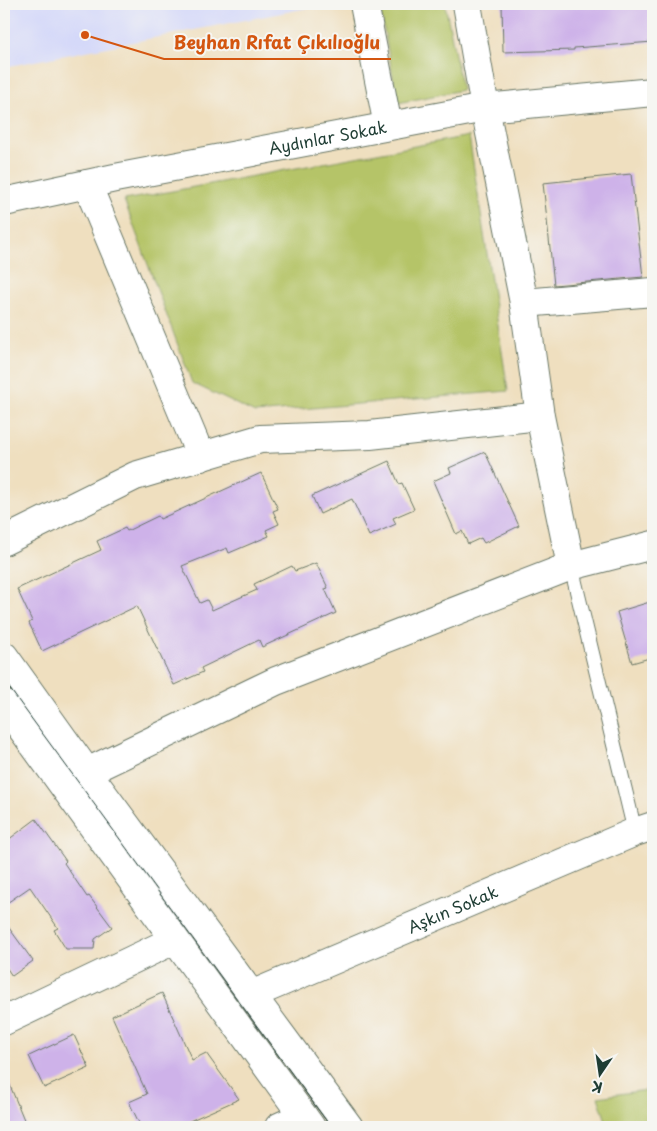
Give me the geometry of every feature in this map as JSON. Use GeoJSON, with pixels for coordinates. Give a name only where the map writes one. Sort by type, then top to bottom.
{"type":"FeatureCollection","features":[{"type":"Feature","properties":{"kind":"street"},"geometry":{"type":"LineString","coordinates":[[364,4],[388,126]]}},
{"type":"Feature","properties":{"kind":"street"},"geometry":{"type":"LineString","coordinates":[[467,4],[485,108],[524,304],[540,416],[571,566]]}},
{"type":"Feature","properties":{"kind":"street","name":"Aydınlar Sokak"},"geometry":{"type":"LineString","coordinates":[[4,202],[87,184],[485,108],[653,92]]}},
{"type":"Feature","properties":{"kind":"street"},"geometry":{"type":"LineString","coordinates":[[87,184],[201,457]]}},
{"type":"Feature","properties":{"kind":"street"},"geometry":{"type":"LineString","coordinates":[[524,304],[653,292]]}},
{"type":"Feature","properties":{"kind":"street"},"geometry":{"type":"LineString","coordinates":[[4,541],[135,476],[260,439],[370,435],[540,416]]}},
{"type":"Feature","properties":{"kind":"street"},"geometry":{"type":"LineString","coordinates":[[87,772],[276,681],[571,566],[653,545]]}},
{"type":"Feature","properties":{"kind":"street"},"geometry":{"type":"LineString","coordinates":[[4,656],[87,772],[349,1127]]}},
{"type":"Feature","properties":{"kind":"street"},"geometry":{"type":"LineString","coordinates":[[4,704],[174,940],[298,1124]]}},
{"type":"Feature","properties":{"kind":"street","name":"Aşkın Sokak"},"geometry":{"type":"LineString","coordinates":[[251,995],[644,829]]}},
{"type":"Feature","properties":{"kind":"street"},"geometry":{"type":"LineString","coordinates":[[4,1021],[174,940]]}},
{"type":"Feature","properties":{"kind":"lane"},"geometry":{"type":"LineString","coordinates":[[571,566],[644,829]]}},
{"type":"Feature","properties":{"kind":"shaded area"},"geometry":{"type":"Polygon","coordinates":[[[4,4],[328,4],[4,67],[4,4]]]}},
{"type":"Feature","properties":{"kind":"green space"},"geometry":{"type":"Polygon","coordinates":[[[379,4],[445,4],[462,90],[398,103],[379,4]]]}},
{"type":"Feature","properties":{"kind":"green space"},"geometry":{"type":"Polygon","coordinates":[[[469,136],[508,391],[255,413],[192,383],[124,200],[469,136]]]}},
{"type":"Feature","properties":{"kind":"green space"},"geometry":{"type":"Polygon","coordinates":[[[653,1089],[653,1127],[608,1127],[598,1097],[653,1089]]]}},
{"type":"Feature","properties":{"kind":"building"},"geometry":{"type":"Polygon","coordinates":[[[502,4],[653,4],[653,42],[574,48],[574,50],[503,52],[502,4]]]}},
{"type":"Feature","properties":{"kind":"building"},"geometry":{"type":"Polygon","coordinates":[[[631,174],[643,277],[554,285],[543,183],[631,174]]]}},
{"type":"Feature","properties":{"kind":"building"},"geometry":{"type":"Polygon","coordinates":[[[485,452],[519,526],[484,543],[481,538],[468,544],[462,531],[456,534],[433,481],[451,473],[449,468],[485,452]]]}},
{"type":"Feature","properties":{"kind":"building"},"geometry":{"type":"Polygon","coordinates":[[[389,461],[399,484],[402,483],[414,509],[393,518],[396,524],[369,536],[352,499],[320,514],[312,496],[389,461]]]}},
{"type":"Feature","properties":{"kind":"building"},"geometry":{"type":"Polygon","coordinates":[[[261,473],[278,509],[273,511],[279,524],[266,530],[269,536],[229,553],[227,548],[182,566],[200,603],[207,600],[212,610],[257,590],[254,584],[292,566],[295,571],[316,563],[328,588],[325,589],[336,613],[262,647],[259,640],[201,668],[203,672],[174,685],[137,606],[42,651],[29,623],[32,621],[17,589],[101,550],[97,541],[125,528],[127,531],[158,516],[160,519],[261,473]]]}},
{"type":"Feature","properties":{"kind":"building"},"geometry":{"type":"Polygon","coordinates":[[[653,601],[653,657],[632,663],[617,612],[653,601]]]}},
{"type":"Feature","properties":{"kind":"building"},"geometry":{"type":"Polygon","coordinates":[[[36,819],[66,861],[64,863],[87,897],[89,896],[112,927],[95,939],[94,949],[66,949],[54,930],[58,928],[30,887],[4,905],[4,843],[36,819]]]}},
{"type":"Feature","properties":{"kind":"building"},"geometry":{"type":"Polygon","coordinates":[[[4,921],[33,961],[12,976],[4,964],[4,921]]]}},
{"type":"Feature","properties":{"kind":"building"},"geometry":{"type":"Polygon","coordinates":[[[162,993],[192,1060],[206,1053],[239,1099],[176,1127],[141,1127],[129,1102],[147,1094],[112,1016],[162,993]]]}},
{"type":"Feature","properties":{"kind":"building"},"geometry":{"type":"Polygon","coordinates":[[[74,1035],[89,1068],[44,1088],[29,1056],[74,1035]]]}},
{"type":"Feature","properties":{"kind":"building"},"geometry":{"type":"Polygon","coordinates":[[[4,1071],[27,1127],[4,1127],[4,1071]]]}},
{"type":"Feature","properties":{"kind":"tram line"},"geometry":{"type":"LineString","coordinates":[[4,681],[331,1127]]}},
{"type":"Feature","properties":{"kind":"place","name":"Beyhan Rıfat Çıkılıoğlu"},"geometry":{"type":"Point","coordinates":[85,35]}}]}
